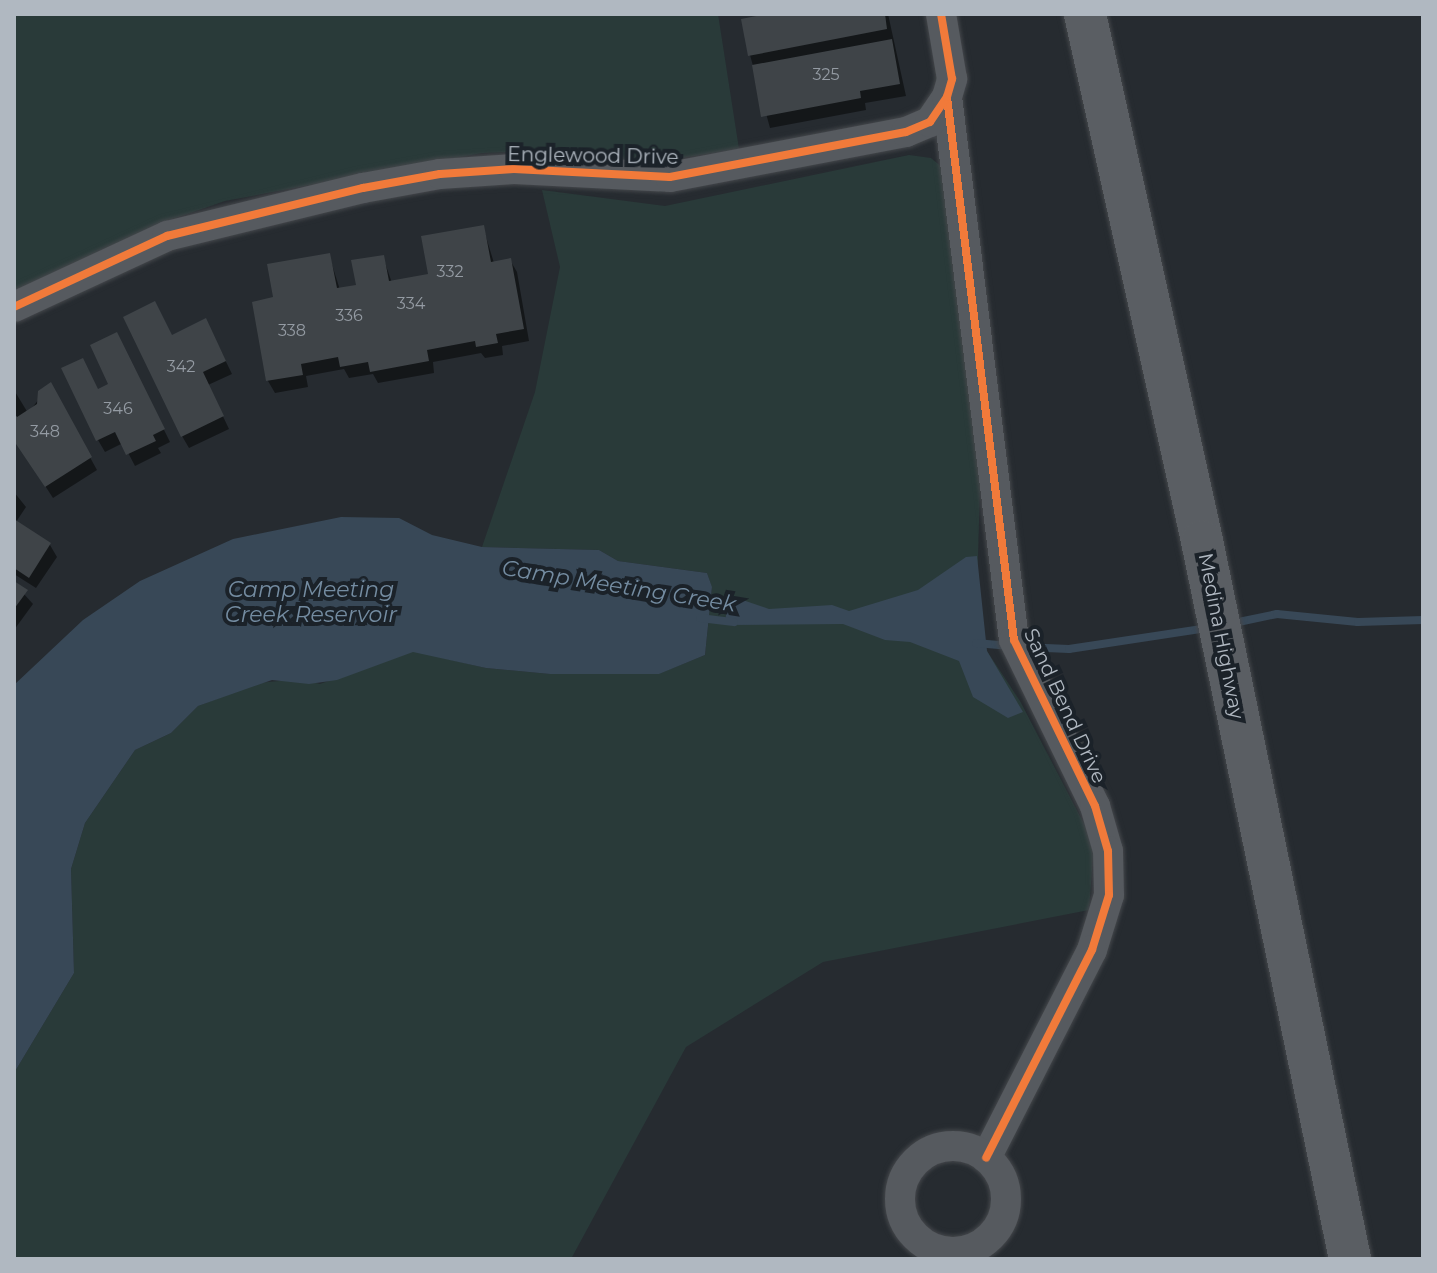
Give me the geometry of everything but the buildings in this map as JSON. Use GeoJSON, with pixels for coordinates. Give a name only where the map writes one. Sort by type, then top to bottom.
{"type":"FeatureCollection","features":[{"type":"Feature","properties":{"kind":"main road","name":"Medina Highway"},"geometry":{"type":"LineString","coordinates":[[1085,14],[1202,541],[1350,1259]]}},
{"type":"Feature","properties":{"kind":"street"},"geometry":{"type":"LineString","coordinates":[[941,14],[952,79],[947,97]]}},
{"type":"Feature","properties":{"kind":"street","name":"Englewood Drive"},"geometry":{"type":"LineString","coordinates":[[14,307],[167,236],[284,204],[440,174],[514,169],[670,177],[906,132],[930,122],[947,97]]}},
{"type":"Feature","properties":{"kind":"street","name":"Sand Bend Drive"},"geometry":{"type":"LineString","coordinates":[[947,97],[996,468],[1014,640],[1103,827],[1109,895],[1092,950],[1063,1014],[986,1158]]}},
{"type":"Feature","properties":{"kind":"street"},"geometry":{"type":"LineString","coordinates":[[945,1147],[971,1149],[986,1158],[1005,1187],[1006,1204],[996,1229],[976,1246],[960,1251],[914,1251],[912,1233],[900,1201],[909,1168],[921,1156],[945,1147]]}},
{"type":"Feature","properties":{"kind":"shaded area"},"geometry":{"type":"Polygon","coordinates":[[[14,14],[718,14],[739,149],[625,167],[535,151],[482,153],[225,201],[161,223],[14,294],[14,14]]]}},
{"type":"Feature","properties":{"kind":"shaded area"},"geometry":{"type":"Polygon","coordinates":[[[909,155],[931,158],[943,168],[981,455],[977,590],[987,651],[1020,701],[1094,843],[1089,910],[823,962],[686,1047],[571,1259],[14,1259],[14,1073],[74,973],[71,869],[85,823],[135,750],[171,733],[198,706],[258,683],[300,679],[320,684],[413,651],[486,668],[550,674],[658,674],[705,655],[712,588],[707,573],[618,561],[599,550],[482,547],[535,392],[560,267],[542,190],[665,206],[909,155]]]}},
{"type":"Feature","properties":{"kind":"water","name":"Camp Meeting Creek Reservoir"},"geometry":{"type":"Polygon","coordinates":[[[341,517],[399,518],[432,535],[482,547],[599,550],[618,561],[707,573],[712,587],[705,655],[659,674],[550,674],[486,668],[413,652],[337,680],[309,684],[272,680],[198,706],[171,733],[135,750],[85,823],[71,869],[74,973],[14,1073],[14,685],[83,620],[140,581],[233,539],[341,517]]]}},
{"type":"Feature","properties":{"kind":"water"},"geometry":{"type":"Polygon","coordinates":[[[977,556],[987,651],[1023,712],[1008,718],[973,697],[959,661],[910,642],[885,640],[843,624],[725,625],[728,595],[769,609],[832,605],[849,611],[918,590],[966,557],[977,556]]]}},
{"type":"Feature","properties":{"kind":"waterway","name":"Camp Meeting Creek"},"geometry":{"type":"LineString","coordinates":[[1229,624],[1277,614],[1358,622],[1423,620]]}},
{"type":"Feature","properties":{"kind":"waterway","name":"Camp Meeting Creek"},"geometry":{"type":"LineString","coordinates":[[700,618],[734,622]]}},
{"type":"Feature","properties":{"kind":"waterway","name":"Camp Meeting Creek"},"geometry":{"type":"LineString","coordinates":[[1023,647],[1069,649],[1208,628]]}},
{"type":"Feature","properties":{"kind":"waterway","name":"Camp Meeting Creek"},"geometry":{"type":"LineString","coordinates":[[976,643],[1010,646]]}},
{"type":"Feature","properties":{"kind":"cycle path"},"geometry":{"type":"LineString","coordinates":[[14,307],[167,236],[363,188],[440,174],[514,169],[670,177],[906,132],[930,122],[947,97],[952,79],[941,14]]}},
{"type":"Feature","properties":{"kind":"cycle path"},"geometry":{"type":"LineString","coordinates":[[947,97],[1014,640],[1095,806],[1108,851],[1109,895],[1092,950],[986,1158]]}}]}
